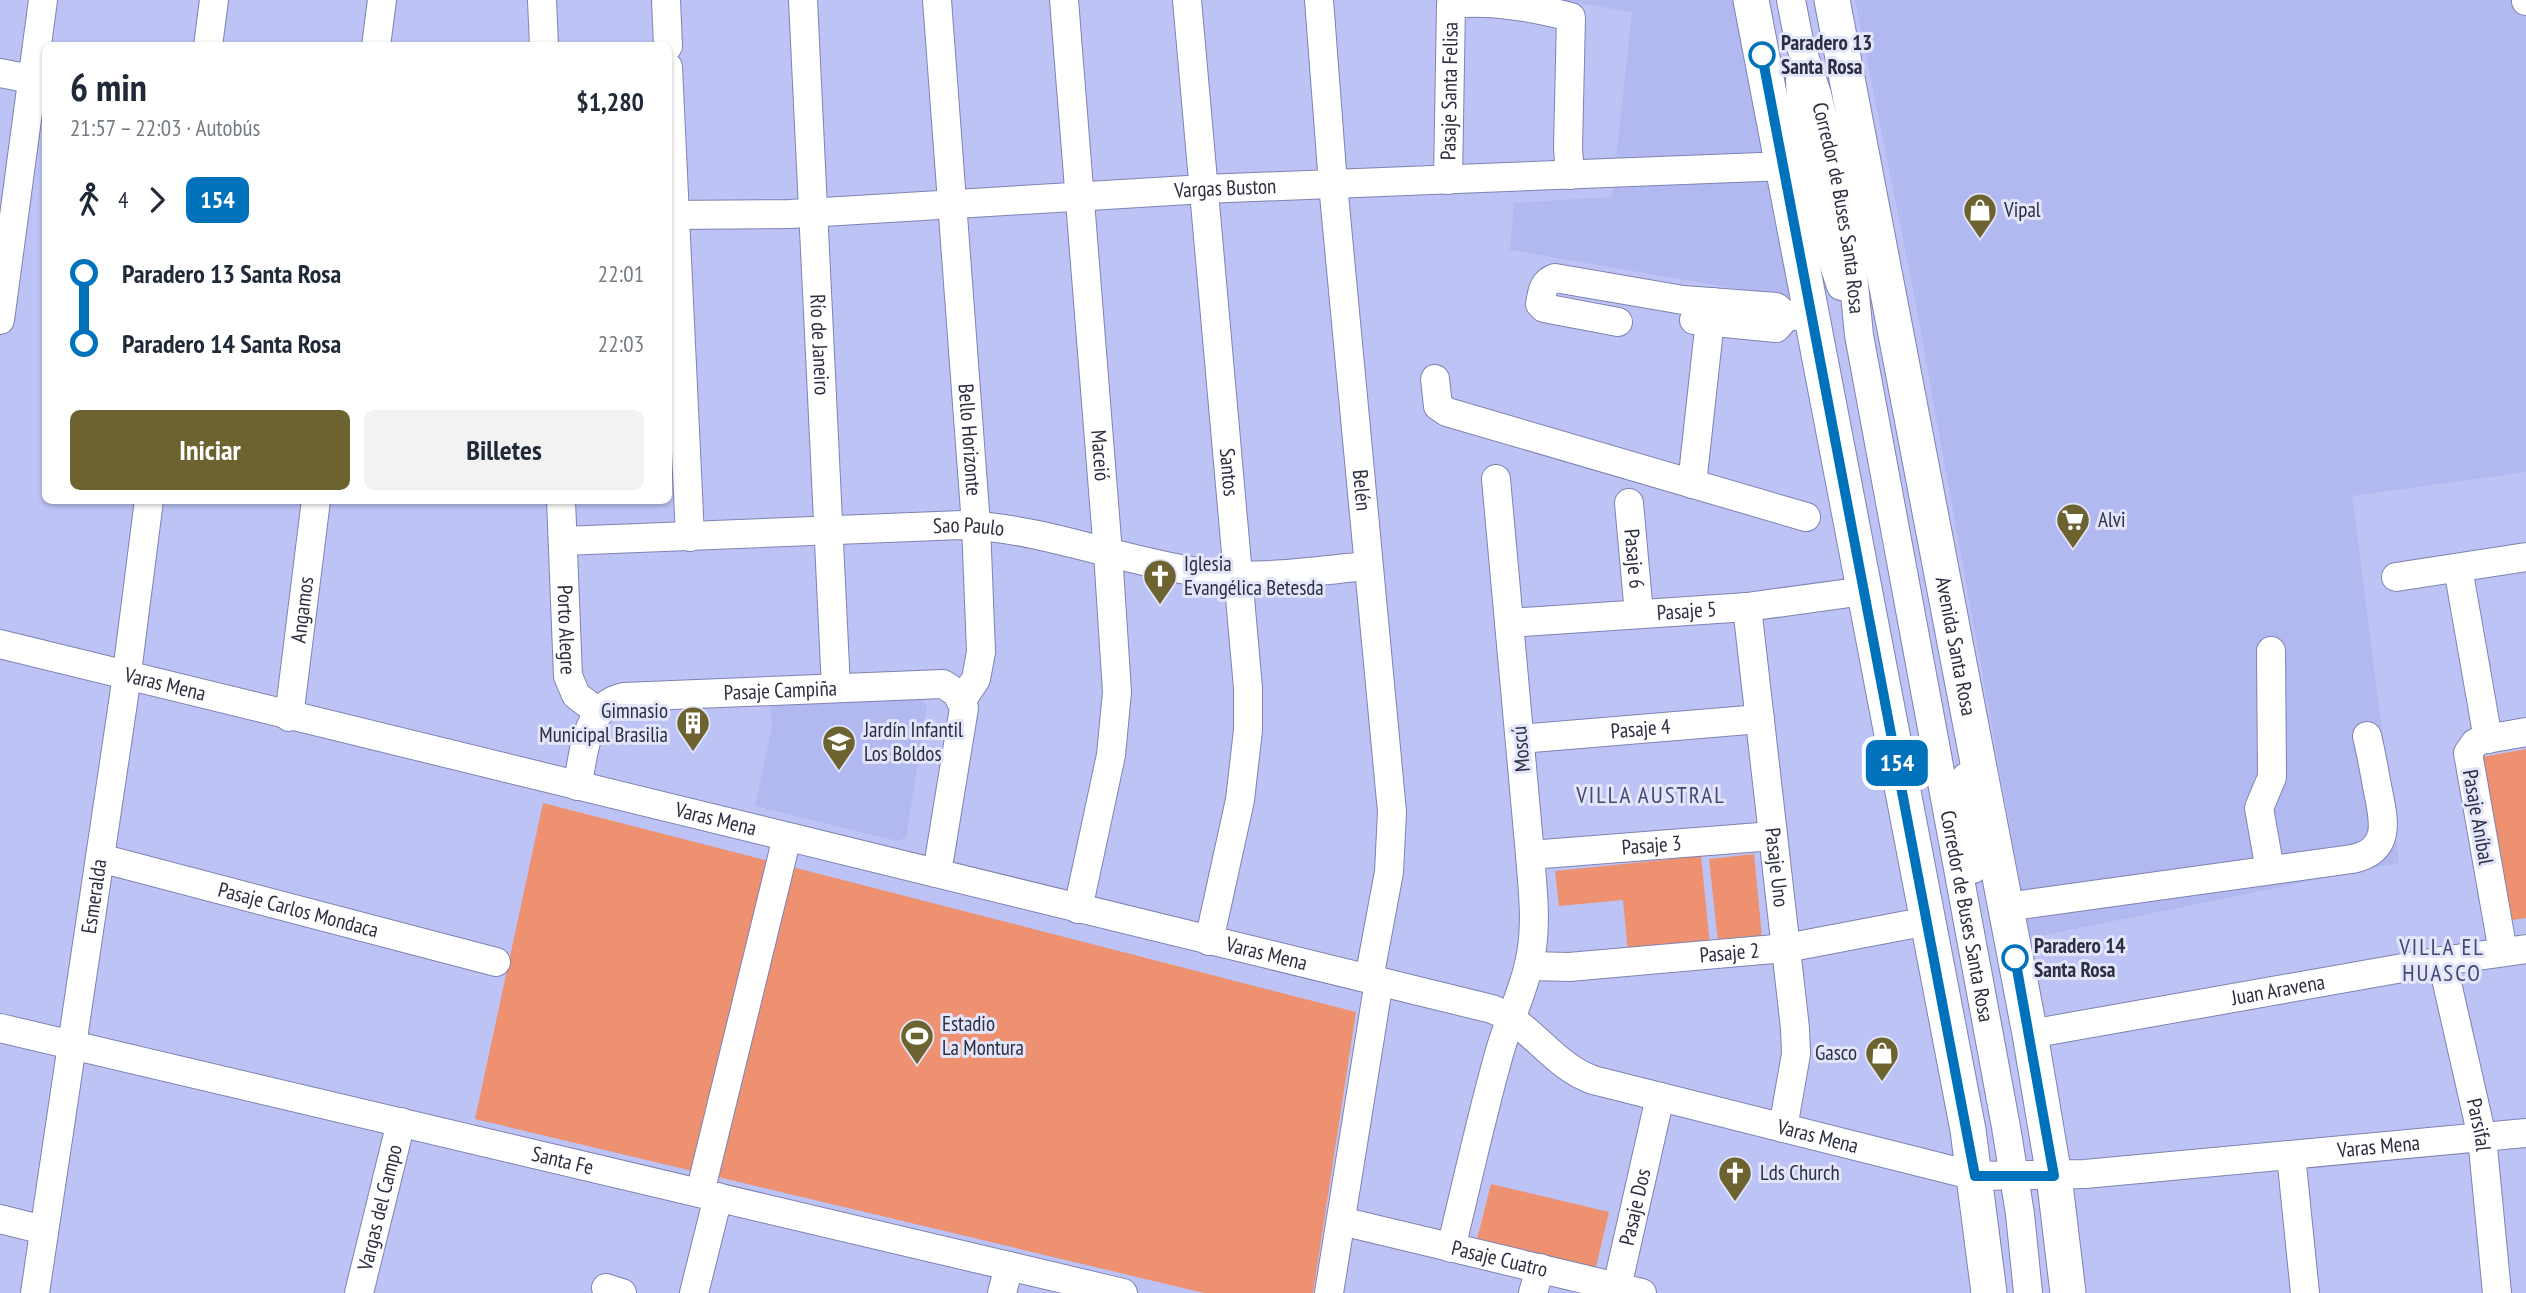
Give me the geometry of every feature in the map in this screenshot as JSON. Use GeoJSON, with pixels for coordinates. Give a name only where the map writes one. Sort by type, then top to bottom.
{"type":"FeatureCollection","features":[{"type":"Feature","properties":{"kind":"main road"},"geometry":{"type":"LineString","coordinates":[[1751,0],[1784,166],[1800,316],[1864,591],[1928,921],[1975,1176],[1989,1293]]}},
{"type":"Feature","properties":{"kind":"main road","name":"Avenida Santa Rosa"},"geometry":{"type":"LineString","coordinates":[[1832,0],[2030,1034],[2054,1176],[2068,1293]]}},
{"type":"Feature","properties":{"kind":"street"},"geometry":{"type":"LineString","coordinates":[[0,320],[39,81],[43,0]]}},
{"type":"Feature","properties":{"kind":"street"},"geometry":{"type":"LineString","coordinates":[[209,42],[214,0]]}},
{"type":"Feature","properties":{"kind":"street"},"geometry":{"type":"LineString","coordinates":[[377,42],[382,0]]}},
{"type":"Feature","properties":{"kind":"street"},"geometry":{"type":"LineString","coordinates":[[542,0],[544,42]]}},
{"type":"Feature","properties":{"kind":"street"},"geometry":{"type":"LineString","coordinates":[[666,0],[668,42]]}},
{"type":"Feature","properties":{"kind":"street","name":"Río de Janeiro"},"geometry":{"type":"LineString","coordinates":[[803,0],[836,688]]}},
{"type":"Feature","properties":{"kind":"street","name":"Bello Horizonte"},"geometry":{"type":"LineString","coordinates":[[937,0],[976,525],[981,652],[976,679],[962,700],[964,717],[937,873]]}},
{"type":"Feature","properties":{"kind":"street","name":"Maceió"},"geometry":{"type":"LineString","coordinates":[[1064,0],[1116,657],[1114,726],[1106,784],[1078,909]]}},
{"type":"Feature","properties":{"kind":"street","name":"Santos"},"geometry":{"type":"LineString","coordinates":[[1187,0],[1248,688],[1245,765],[1240,800],[1209,941]]}},
{"type":"Feature","properties":{"kind":"street","name":"Belén"},"geometry":{"type":"LineString","coordinates":[[1319,0],[1333,184],[1392,812],[1389,872],[1374,980]]}},
{"type":"Feature","properties":{"kind":"street","name":"Corredor de Buses Santa Rosa"},"geometry":{"type":"LineString","coordinates":[[1791,0],[1799,41],[1801,101],[1806,143],[1823,229],[1858,335],[2014,1177],[2028,1293]]}},
{"type":"Feature","properties":{"kind":"street","name":"Pasaje Santa Felisa"},"geometry":{"type":"LineString","coordinates":[[1448,180],[1451,4],[1466,1],[1518,3],[1572,17],[1568,148],[1570,175]]}},
{"type":"Feature","properties":{"kind":"street"},"geometry":{"type":"LineString","coordinates":[[0,73],[39,81]]}},
{"type":"Feature","properties":{"kind":"street","name":"Vargas Buston"},"geometry":{"type":"LineString","coordinates":[[672,216],[813,212],[1205,189],[1784,166]]}},
{"type":"Feature","properties":{"kind":"street"},"geometry":{"type":"LineString","coordinates":[[672,216],[690,537]]}},
{"type":"Feature","properties":{"kind":"street"},"geometry":{"type":"LineString","coordinates":[[1618,322],[1544,308],[1540,304],[1543,288],[1548,281],[1555,278],[1683,300],[1712,313]]}},
{"type":"Feature","properties":{"kind":"street"},"geometry":{"type":"LineString","coordinates":[[1648,313],[1712,313],[1776,307],[1800,316]]}},
{"type":"Feature","properties":{"kind":"street"},"geometry":{"type":"LineString","coordinates":[[1692,484],[1712,313]]}},
{"type":"Feature","properties":{"kind":"street"},"geometry":{"type":"LineString","coordinates":[[1434,379],[1438,407],[1447,412],[1806,517]]}},
{"type":"Feature","properties":{"kind":"street","name":"Moscú"},"geometry":{"type":"LineString","coordinates":[[1496,478],[1534,922],[1529,966],[1510,1017]]}},
{"type":"Feature","properties":{"kind":"street","name":"Pasaje 6"},"geometry":{"type":"LineString","coordinates":[[1629,503],[1639,614]]}},
{"type":"Feature","properties":{"kind":"street","name":"Esmeralda"},"geometry":{"type":"LineString","coordinates":[[35,1293],[127,676],[148,504]]}},
{"type":"Feature","properties":{"kind":"street","name":"Angamos"},"geometry":{"type":"LineString","coordinates":[[289,717],[316,504]]}},
{"type":"Feature","properties":{"kind":"street","name":"Porto Alegre"},"geometry":{"type":"LineString","coordinates":[[561,504],[568,677],[576,695],[598,712]]}},
{"type":"Feature","properties":{"kind":"street","name":"Sao Paulo"},"geometry":{"type":"LineString","coordinates":[[563,541],[976,525],[1034,533],[1164,566],[1240,576],[1368,566]]}},
{"type":"Feature","properties":{"kind":"street"},"geometry":{"type":"LineString","coordinates":[[2396,577],[2526,557]]}},
{"type":"Feature","properties":{"kind":"street","name":"Pasaje Aníbal"},"geometry":{"type":"LineString","coordinates":[[2458,568],[2488,739],[2471,747],[2468,760],[2514,951]]}},
{"type":"Feature","properties":{"kind":"street","name":"Pasaje 5"},"geometry":{"type":"LineString","coordinates":[[1509,623],[1748,607],[1815,600],[1864,591]]}},
{"type":"Feature","properties":{"kind":"street","name":"Pasaje Uno"},"geometry":{"type":"LineString","coordinates":[[1748,607],[1796,1042],[1783,1128]]}},
{"type":"Feature","properties":{"kind":"street","name":"Varas Mena"},"geometry":{"type":"LineString","coordinates":[[0,644],[289,717],[1492,1009],[1510,1017],[1575,1072],[1594,1080],[1975,1176],[2054,1176],[2526,1133]]}},
{"type":"Feature","properties":{"kind":"street"},"geometry":{"type":"LineString","coordinates":[[2270,870],[2259,808],[2272,777],[2271,651]]}},
{"type":"Feature","properties":{"kind":"street"},"geometry":{"type":"LineString","coordinates":[[1958,667],[1960,733],[1972,845],[1975,959]]}},
{"type":"Feature","properties":{"kind":"street","name":"Pasaje Campiña"},"geometry":{"type":"LineString","coordinates":[[598,712],[605,704],[624,697],[934,683],[951,687],[962,700]]}},
{"type":"Feature","properties":{"kind":"street"},"geometry":{"type":"LineString","coordinates":[[577,786],[589,734],[598,712]]}},
{"type":"Feature","properties":{"kind":"street","name":"Pasaje 4"},"geometry":{"type":"LineString","coordinates":[[1520,739],[1760,719]]}},
{"type":"Feature","properties":{"kind":"street"},"geometry":{"type":"LineString","coordinates":[[2488,739],[2526,733]]}},
{"type":"Feature","properties":{"kind":"street"},"geometry":{"type":"LineString","coordinates":[[2006,907],[2360,857],[2373,849],[2382,834],[2383,816],[2367,736]]}},
{"type":"Feature","properties":{"kind":"street","name":"Pasaje 3"},"geometry":{"type":"LineString","coordinates":[[1530,855],[1773,836]]}},
{"type":"Feature","properties":{"kind":"street"},"geometry":{"type":"LineString","coordinates":[[694,1293],[709,1195],[787,837]]}},
{"type":"Feature","properties":{"kind":"street","name":"Pasaje Carlos Mondaca"},"geometry":{"type":"LineString","coordinates":[[100,858],[496,962]]}},
{"type":"Feature","properties":{"kind":"street","name":"Pasaje 2"},"geometry":{"type":"LineString","coordinates":[[1529,966],[1569,967],[1786,948],[1928,921]]}},
{"type":"Feature","properties":{"kind":"street","name":"Juan Aravena"},"geometry":{"type":"LineString","coordinates":[[2030,1034],[2442,961],[2514,951]]}},
{"type":"Feature","properties":{"kind":"street","name":"Parsifal"},"geometry":{"type":"LineString","coordinates":[[2442,961],[2482,1137],[2497,1293]]}},
{"type":"Feature","properties":{"kind":"street"},"geometry":{"type":"LineString","coordinates":[[1329,1293],[1349,1223],[1374,980]]}},
{"type":"Feature","properties":{"kind":"street"},"geometry":{"type":"LineString","coordinates":[[1451,1248],[1510,1017]]}},
{"type":"Feature","properties":{"kind":"street","name":"Santa Fe"},"geometry":{"type":"LineString","coordinates":[[0,1028],[709,1195],[1005,1280],[1123,1293]]}},
{"type":"Feature","properties":{"kind":"street","name":"Pasaje Dos"},"geometry":{"type":"LineString","coordinates":[[1630,1290],[1653,1126],[1660,1097]]}},
{"type":"Feature","properties":{"kind":"street","name":"Vargas del Campo"},"geometry":{"type":"LineString","coordinates":[[359,1293],[401,1122]]}},
{"type":"Feature","properties":{"kind":"street"},"geometry":{"type":"LineString","coordinates":[[2291,1155],[2305,1293]]}},
{"type":"Feature","properties":{"kind":"street"},"geometry":{"type":"LineString","coordinates":[[0,1219],[44,1230]]}},
{"type":"Feature","properties":{"kind":"street","name":"Pasaje Cuatro"},"geometry":{"type":"LineString","coordinates":[[1349,1223],[1451,1248],[1536,1281],[1630,1290]]}},
{"type":"Feature","properties":{"kind":"shaded area"},"geometry":{"type":"Polygon","coordinates":[[[1561,0],[1735,0],[1792,298],[1510,250],[1514,203],[1612,197],[1632,12],[1561,0]]]}},
{"type":"Feature","properties":{"kind":"shaded area"},"geometry":{"type":"Polygon","coordinates":[[[1855,0],[2526,0],[2526,472],[2352,496],[2399,863],[2030,938],[1913,288],[1855,0]]]}},
{"type":"Feature","properties":{"kind":"shaded area","name":"Jardín Infantil Los Boldos"},"geometry":{"type":"Polygon","coordinates":[[[921,699],[927,706],[906,837],[898,841],[755,806],[772,727],[770,703],[921,699]]]}},
{"type":"Feature","properties":{"kind":"shaded area"},"geometry":{"type":"Polygon","coordinates":[[[2526,749],[2526,918],[2512,920],[2482,757],[2526,749]]]}},
{"type":"Feature","properties":{"kind":"shaded area","name":"Estadio La Montura"},"geometry":{"type":"Polygon","coordinates":[[[543,803],[1356,1012],[1313,1293],[1204,1293],[475,1119],[543,803]]]}},
{"type":"Feature","properties":{"kind":"shaded area"},"geometry":{"type":"Polygon","coordinates":[[[1754,854],[1762,937],[1718,942],[1709,859],[1754,854]]]}},
{"type":"Feature","properties":{"kind":"shaded area"},"geometry":{"type":"Polygon","coordinates":[[[1701,856],[1710,945],[1628,953],[1623,900],[1559,906],[1555,871],[1701,856]]]}},
{"type":"Feature","properties":{"kind":"shaded area"},"geometry":{"type":"Polygon","coordinates":[[[1491,1184],[1609,1212],[1596,1267],[1477,1239],[1491,1184]]]}},
{"type":"Feature","properties":{"kind":"bus line","name":"154"},"geometry":{"type":"LineString","coordinates":[[1762,55],[1975,1176],[2054,1176],[2015,958]]}},
{"type":"Feature","properties":{"kind":"place","name":"Paradero 13 Santa Rosa"},"geometry":{"type":"Point","coordinates":[1762,55]}},
{"type":"Feature","properties":{"kind":"place","name":"Vipal"},"geometry":{"type":"Point","coordinates":[1980,240]}},
{"type":"Feature","properties":{"kind":"place","name":"Alvi"},"geometry":{"type":"Point","coordinates":[2073,550]}},
{"type":"Feature","properties":{"kind":"place","name":"Iglesia Evangélica Betesda"},"geometry":{"type":"Point","coordinates":[1160,606]}},
{"type":"Feature","properties":{"kind":"place","name":"Gimnasio Municipal Brasilia"},"geometry":{"type":"Point","coordinates":[693,753]}},
{"type":"Feature","properties":{"kind":"place","name":"Jardín Infantil Los Boldos"},"geometry":{"type":"Point","coordinates":[839,772]}},
{"type":"Feature","properties":{"kind":"place","name":"Paradero 14 Santa Rosa"},"geometry":{"type":"Point","coordinates":[2015,958]}},
{"type":"Feature","properties":{"kind":"place","name":"Estadio La Montura"},"geometry":{"type":"Point","coordinates":[917,1066]}},
{"type":"Feature","properties":{"kind":"place","name":"Gasco"},"geometry":{"type":"Point","coordinates":[1882,1083]}},
{"type":"Feature","properties":{"kind":"place","name":"Lds Church"},"geometry":{"type":"Point","coordinates":[1735,1203]}},
{"type":"Feature","properties":{"kind":"district","name":"VILLA AUSTRAL"},"geometry":{"type":"Point","coordinates":[1651,795]}},
{"type":"Feature","properties":{"kind":"district","name":"VILLA EL HUASCO"},"geometry":{"type":"Point","coordinates":[2442,960]}}]}
